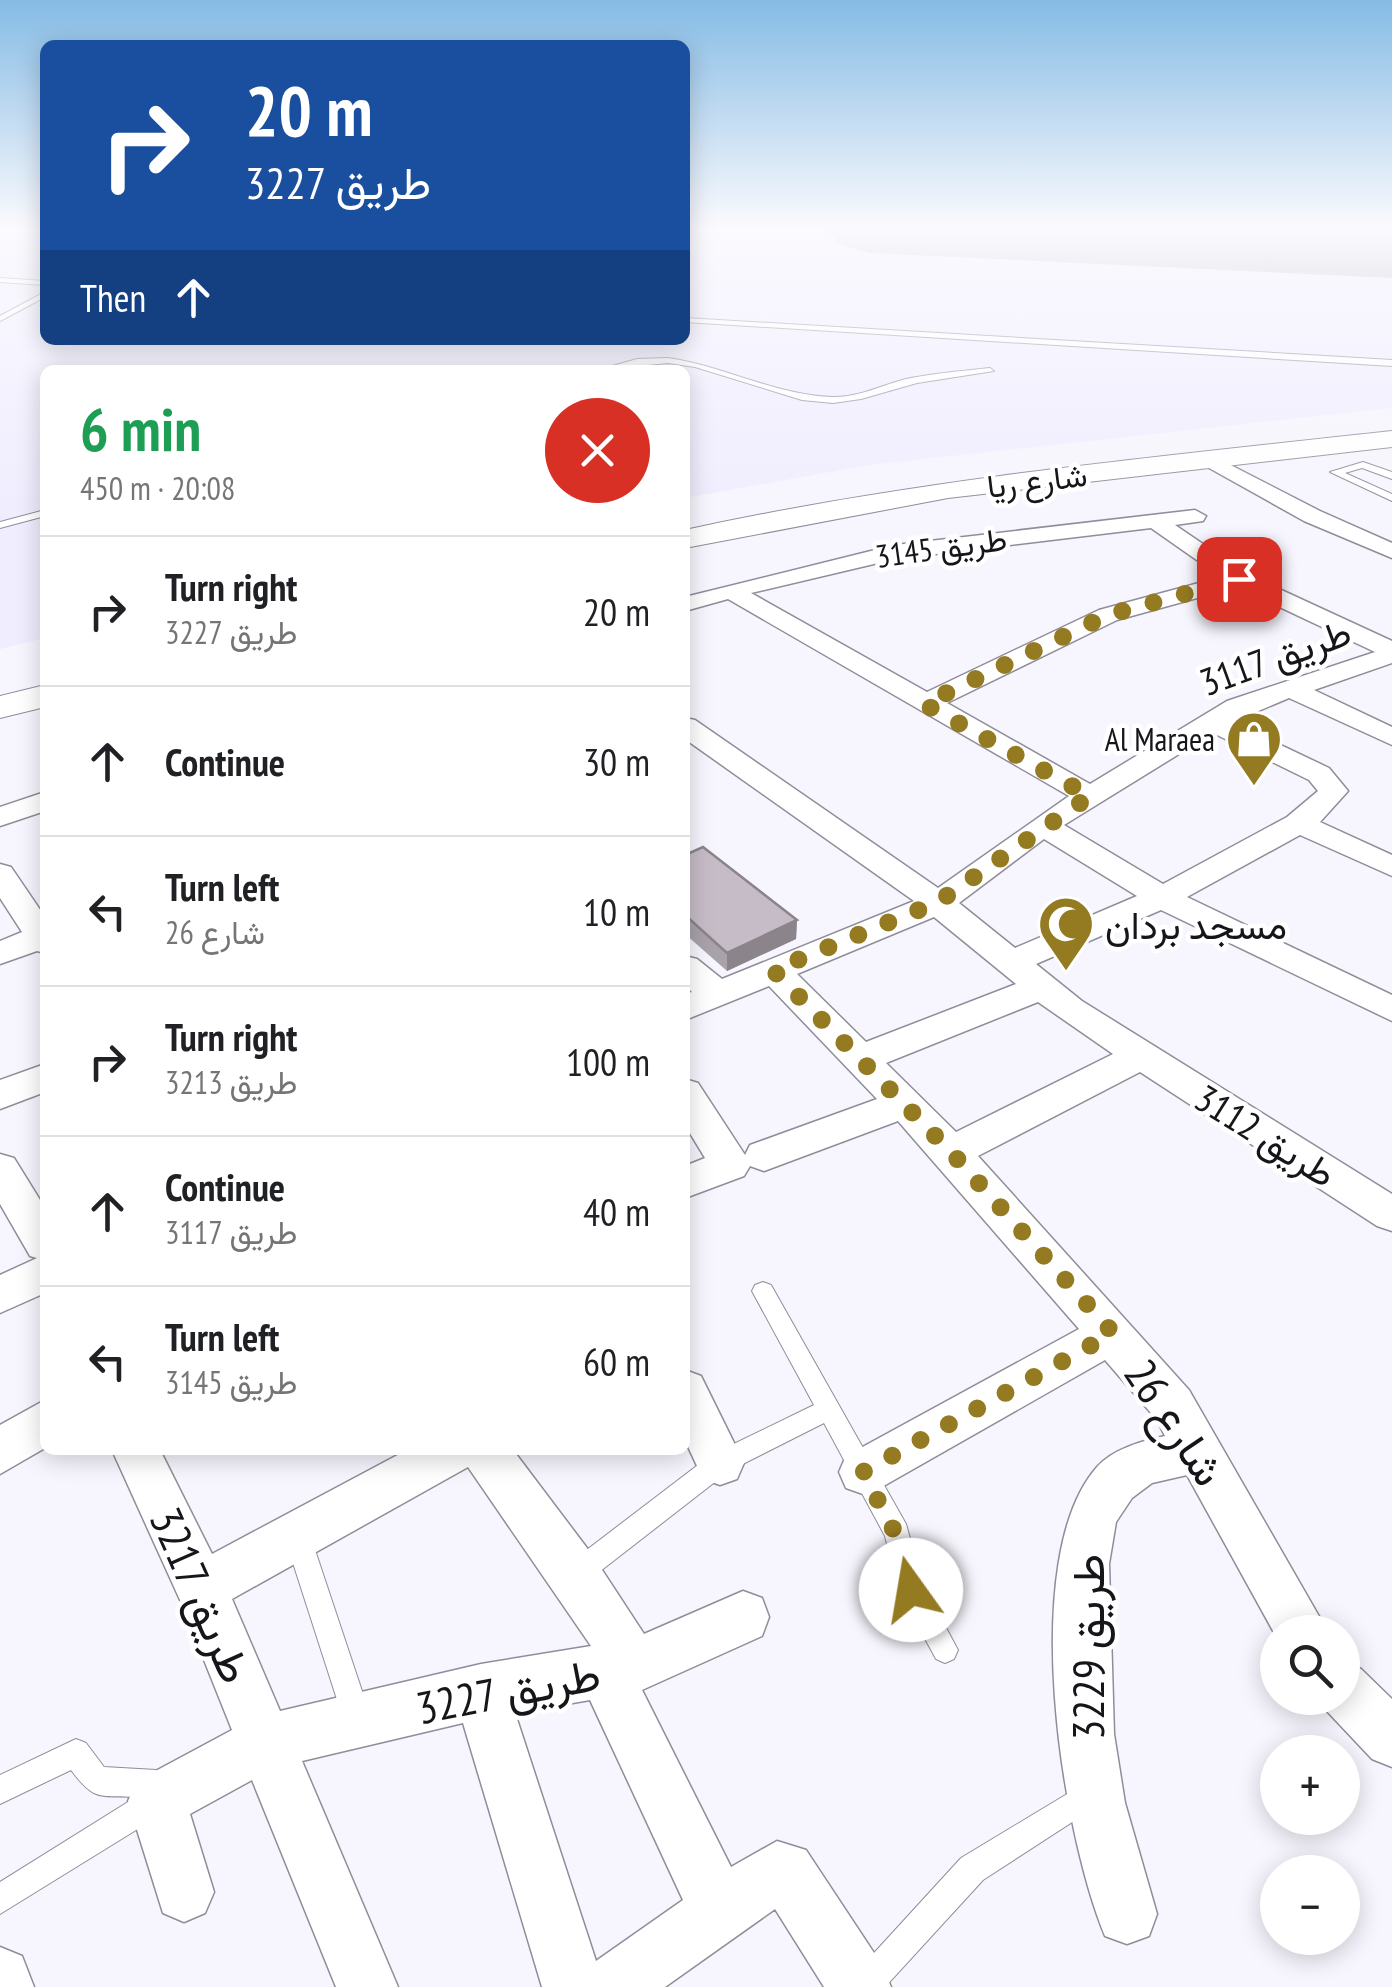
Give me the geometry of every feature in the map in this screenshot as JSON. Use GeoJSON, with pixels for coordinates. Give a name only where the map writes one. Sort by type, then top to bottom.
{"type":"FeatureCollection","features":[{"type":"Feature","properties":{"kind":"main road","name":"شارع ريا"},"geometry":{"type":"LineString","coordinates":[[690,537],[879,500],[1392,440]]}},
{"type":"Feature","properties":{"kind":"main road"},"geometry":{"type":"LineString","coordinates":[[0,707],[40,697]]}},
{"type":"Feature","properties":{"kind":"street"},"geometry":{"type":"LineString","coordinates":[[1209,460],[1312,516],[1392,551]]}},
{"type":"Feature","properties":{"kind":"street","name":"طريق 3145"},"geometry":{"type":"LineString","coordinates":[[690,603],[896,552],[1195,516]]}},
{"type":"Feature","properties":{"kind":"street"},"geometry":{"type":"LineString","coordinates":[[1155,521],[1239,579],[1392,653]]}},
{"type":"Feature","properties":{"kind":"street"},"geometry":{"type":"LineString","coordinates":[[924,704],[1108,615],[1239,579]]}},
{"type":"Feature","properties":{"kind":"street"},"geometry":{"type":"LineString","coordinates":[[730,591],[1090,796]]}},
{"type":"Feature","properties":{"kind":"street","name":"طريق 3117"},"geometry":{"type":"LineString","coordinates":[[690,1006],[938,902],[1043,825],[1209,721],[1392,653]]}},
{"type":"Feature","properties":{"kind":"street"},"geometry":{"type":"LineString","coordinates":[[1290,689],[1392,737]]}},
{"type":"Feature","properties":{"kind":"street"},"geometry":{"type":"LineString","coordinates":[[862,1058],[1163,898],[1298,822],[1329,798],[1333,790],[1329,782],[1209,721]]}},
{"type":"Feature","properties":{"kind":"street"},"geometry":{"type":"LineString","coordinates":[[690,729],[938,902],[1026,974]]}},
{"type":"Feature","properties":{"kind":"street"},"geometry":{"type":"LineString","coordinates":[[0,816],[40,803]]}},
{"type":"Feature","properties":{"kind":"street"},"geometry":{"type":"LineString","coordinates":[[1298,822],[1392,867]]}},
{"type":"Feature","properties":{"kind":"street"},"geometry":{"type":"LineString","coordinates":[[1043,825],[1163,898],[1392,1008]]}},
{"type":"Feature","properties":{"kind":"street"},"geometry":{"type":"LineString","coordinates":[[0,874],[40,934]]}},
{"type":"Feature","properties":{"kind":"street"},"geometry":{"type":"LineString","coordinates":[[0,953],[40,940]]}},
{"type":"Feature","properties":{"kind":"street"},"geometry":{"type":"LineString","coordinates":[[690,970],[717,994]]}},
{"type":"Feature","properties":{"kind":"street","name":"شارع 26"},"geometry":{"type":"LineString","coordinates":[[773,970],[951,1152],[1173,1405],[1292,1615]]}},
{"type":"Feature","properties":{"kind":"street","name":"طريق 3112"},"geometry":{"type":"LineString","coordinates":[[1026,974],[1140,1056],[1392,1215]]}},
{"type":"Feature","properties":{"kind":"street"},"geometry":{"type":"LineString","coordinates":[[951,1152],[1140,1056]]}},
{"type":"Feature","properties":{"kind":"street"},"geometry":{"type":"LineString","coordinates":[[0,1095],[40,1079]]}},
{"type":"Feature","properties":{"kind":"street"},"geometry":{"type":"LineString","coordinates":[[690,1100],[730,1166],[690,1180]]}},
{"type":"Feature","properties":{"kind":"street"},"geometry":{"type":"LineString","coordinates":[[764,1156],[904,1104]]}},
{"type":"Feature","properties":{"kind":"street"},"geometry":{"type":"LineString","coordinates":[[0,1169],[40,1259]]}},
{"type":"Feature","properties":{"kind":"street"},"geometry":{"type":"LineString","coordinates":[[0,1294],[40,1270]]}},
{"type":"Feature","properties":{"kind":"street"},"geometry":{"type":"LineString","coordinates":[[863,1472],[1113,1333]]}},
{"type":"Feature","properties":{"kind":"street"},"geometry":{"type":"LineString","coordinates":[[690,1400],[720,1463]]}},
{"type":"Feature","properties":{"kind":"street"},"geometry":{"type":"LineString","coordinates":[[0,1452],[40,1424]]}},
{"type":"Feature","properties":{"kind":"street","name":"طريق 3229"},"geometry":{"type":"LineString","coordinates":[[1127,1914],[1092,1794],[1081,1707],[1087,1527],[1118,1478],[1139,1466],[1200,1450]]}},
{"type":"Feature","properties":{"kind":"street","name":"طريق 3217"},"geometry":{"type":"LineString","coordinates":[[138,1455],[201,1588],[367,1987]]}},
{"type":"Feature","properties":{"kind":"street"},"geometry":{"type":"LineString","coordinates":[[201,1588],[443,1455]]}},
{"type":"Feature","properties":{"kind":"street"},"geometry":{"type":"LineString","coordinates":[[488,1455],[576,1574],[720,1911]]}},
{"type":"Feature","properties":{"kind":"street","name":"طريق 3227"},"geometry":{"type":"LineString","coordinates":[[266,1742],[481,1691],[620,1670],[742,1617]]}},
{"type":"Feature","properties":{"kind":"street"},"geometry":{"type":"LineString","coordinates":[[481,1691],[574,1987]]}},
{"type":"Feature","properties":{"kind":"street"},"geometry":{"type":"LineString","coordinates":[[1360,1706],[1392,1739]]}},
{"type":"Feature","properties":{"kind":"street"},"geometry":{"type":"LineString","coordinates":[[184,1892],[170,1793],[266,1742]]}},
{"type":"Feature","properties":{"kind":"street"},"geometry":{"type":"LineString","coordinates":[[612,1987],[777,1871],[786,1870],[862,1987]]}},
{"type":"Feature","properties":{"kind":"street"},"geometry":{"type":"LineString","coordinates":[[0,1978],[3,1987]]}},
{"type":"Feature","properties":{"kind":"lane"},"geometry":{"type":"LineString","coordinates":[[690,320],[1392,363]]}},
{"type":"Feature","properties":{"kind":"lane"},"geometry":{"type":"LineString","coordinates":[[623,365],[680,360],[796,395],[832,400],[857,398],[927,378],[990,371]]}},
{"type":"Feature","properties":{"kind":"lane"},"geometry":{"type":"LineString","coordinates":[[1392,460],[1335,472],[1392,498]]}},
{"type":"Feature","properties":{"kind":"lane"},"geometry":{"type":"LineString","coordinates":[[1363,464],[1392,476]]}},
{"type":"Feature","properties":{"kind":"lane"},"geometry":{"type":"LineString","coordinates":[[0,524],[40,515]]}},
{"type":"Feature","properties":{"kind":"lane"},"geometry":{"type":"LineString","coordinates":[[763,1290],[902,1546],[911,1590],[945,1650]]}},
{"type":"Feature","properties":{"kind":"lane"},"geometry":{"type":"LineString","coordinates":[[576,1574],[720,1463],[830,1409]]}},
{"type":"Feature","properties":{"kind":"lane"},"geometry":{"type":"LineString","coordinates":[[298,1535],[358,1720]]}},
{"type":"Feature","properties":{"kind":"lane"},"geometry":{"type":"LineString","coordinates":[[0,1790],[76,1752],[97,1781],[170,1793]]}},
{"type":"Feature","properties":{"kind":"lane"},"geometry":{"type":"LineString","coordinates":[[0,1899],[170,1793]]}},
{"type":"Feature","properties":{"kind":"lane","name":"طريق 3229"},"geometry":{"type":"LineString","coordinates":[[862,1987],[972,1868],[1092,1794]]}},
{"type":"Feature","properties":{"kind":"shaded area"},"geometry":{"type":"Polygon","coordinates":[[[0,320],[40,320],[40,345],[690,345],[690,320],[1392,320],[1392,408],[869,465],[690,497],[690,365],[40,365],[40,639],[0,649],[0,320]]]}},
{"type":"Feature","properties":{"kind":"building"},"geometry":{"type":"Polygon","coordinates":[[[703,847],[797,920],[727,953],[690,920],[690,853],[703,847]]]}},
{"type":"Feature","properties":{"kind":"place","name":"Al Maraea"},"geometry":{"type":"Point","coordinates":[1254,788]}},
{"type":"Feature","properties":{"kind":"place","name":"مسجد بردان"},"geometry":{"type":"Point","coordinates":[1066,973]}},
{"type":"Feature","properties":{"kind":"route"},"geometry":{"type":"LineString","coordinates":[[911,1590],[897,1533],[863,1472],[1113,1333],[951,1152],[773,970],[938,902],[1043,825],[1090,796],[924,704],[1080,626],[1138,605],[1239,579]]}}]}
